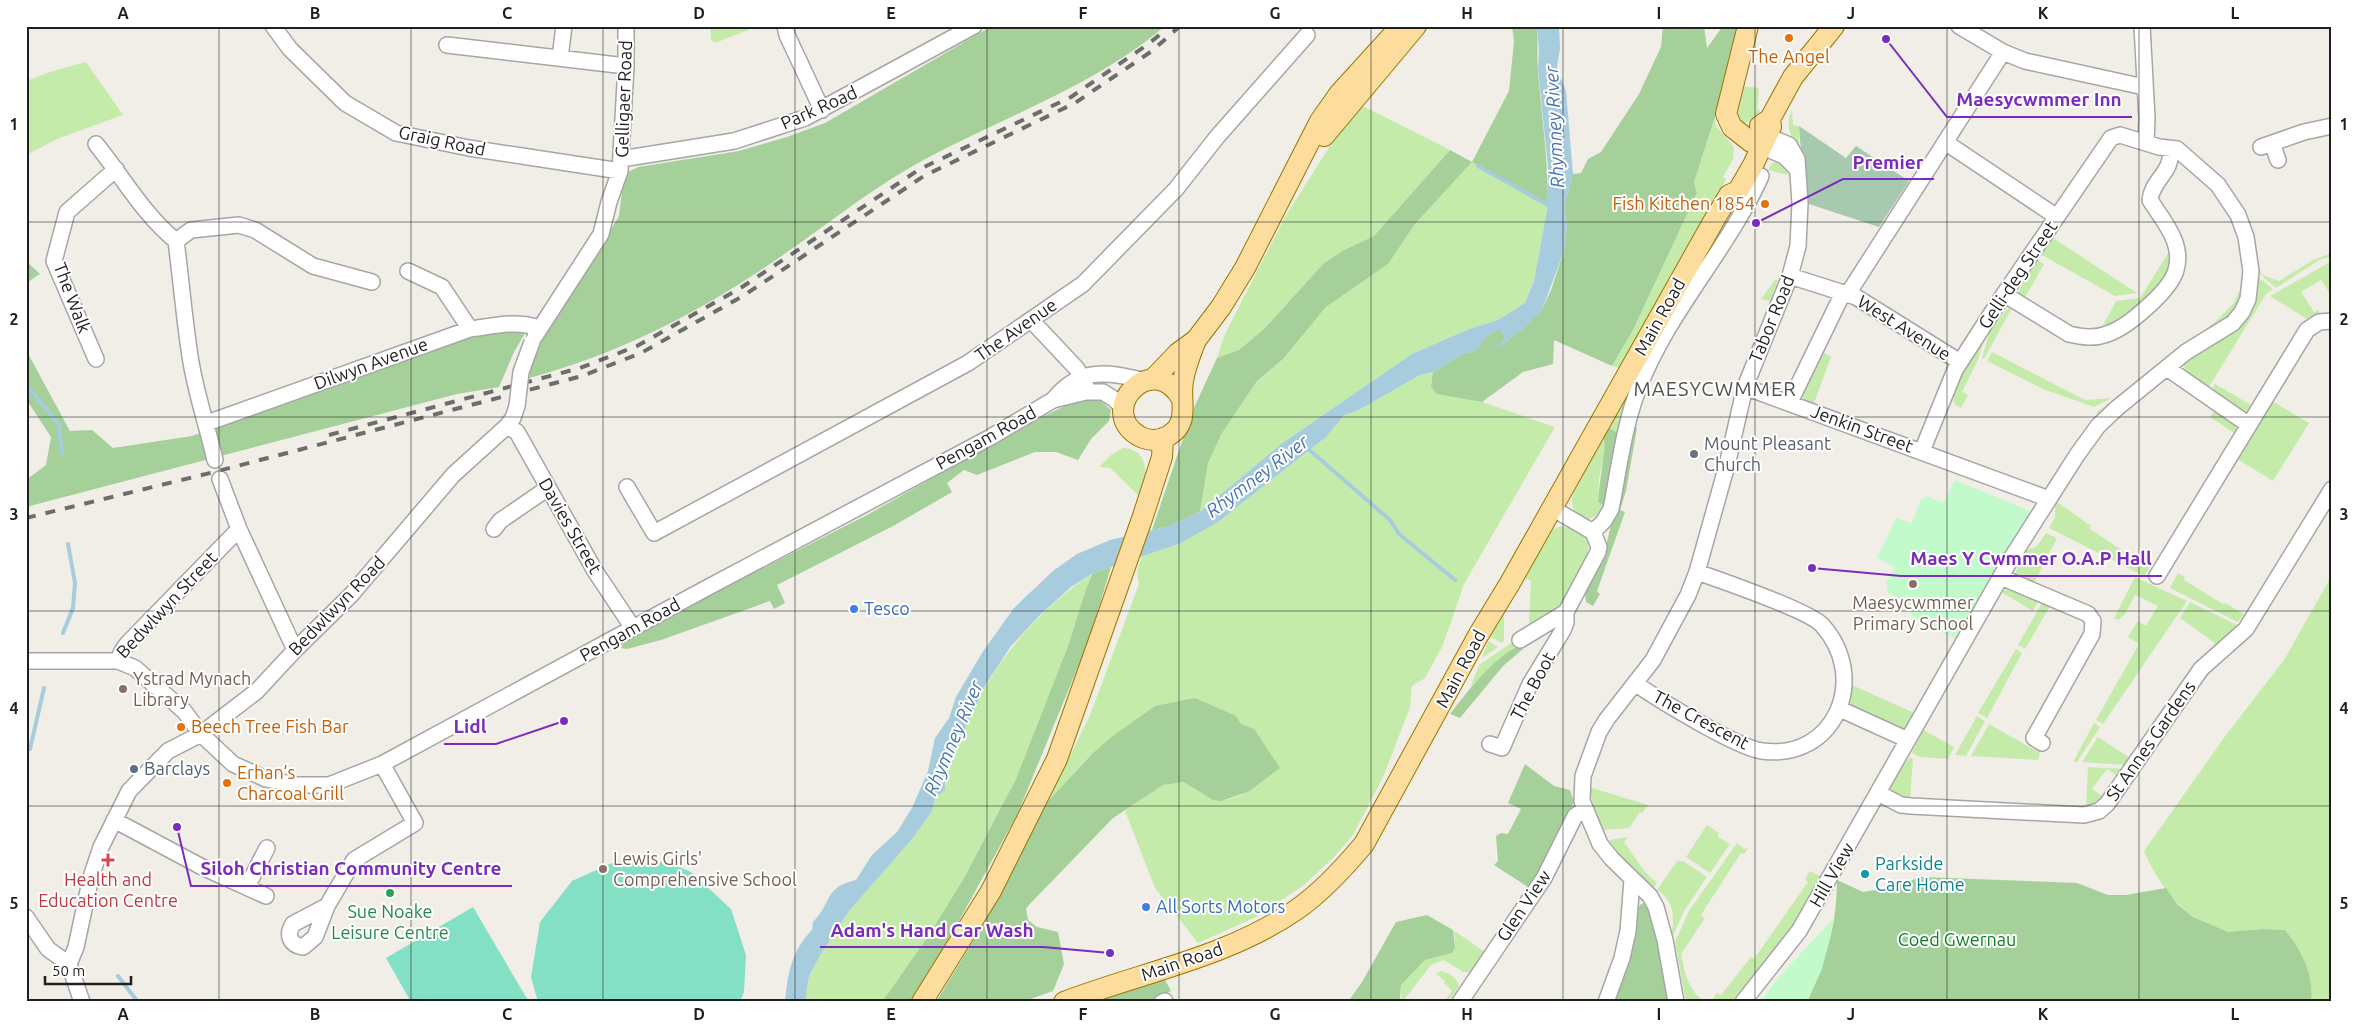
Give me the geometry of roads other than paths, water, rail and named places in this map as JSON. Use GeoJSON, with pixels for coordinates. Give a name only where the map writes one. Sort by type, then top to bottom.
{"type":"FeatureCollection","features":[{"type":"Feature","properties":{"kind":"main road"},"geometry":{"type":"LineString","coordinates":[[1182,399],[1184,374],[1196,340],[1221,306],[1245,268],[1320,121],[1339,94],[1401,26]]}},
{"type":"Feature","properties":{"kind":"main road"},"geometry":{"type":"LineString","coordinates":[[1285,190],[1309,154],[1416,26]]}},
{"type":"Feature","properties":{"kind":"main road"},"geometry":{"type":"LineString","coordinates":[[1748,26],[1726,114],[1732,127],[1758,135]]}},
{"type":"Feature","properties":{"kind":"main road","name":"Main Road"},"geometry":{"type":"LineString","coordinates":[[1064,1002],[1198,958],[1250,937],[1296,909],[1341,871],[1364,844],[1479,634],[1725,202],[1728,186],[1793,77],[1834,26]]}},
{"type":"Feature","properties":{"kind":"main road"},"geometry":{"type":"LineString","coordinates":[[1149,380],[1162,381],[1178,391],[1184,409],[1178,427],[1164,438],[1153,440],[1143,438],[1134,433],[1128,425],[1123,408],[1129,392],[1135,386],[1149,380],[1178,353],[1196,340]]}},
{"type":"Feature","properties":{"kind":"main road"},"geometry":{"type":"LineString","coordinates":[[922,1002],[991,891],[1057,759],[1143,516],[1162,457],[1164,438]]}},
{"type":"Feature","properties":{"kind":"street","name":"Graig Road"},"geometry":{"type":"LineString","coordinates":[[273,26],[290,49],[345,103],[396,133],[469,148],[621,165]]}},
{"type":"Feature","properties":{"kind":"street"},"geometry":{"type":"LineString","coordinates":[[560,58],[564,26]]}},
{"type":"Feature","properties":{"kind":"street","name":"Gelligaer Road"},"geometry":{"type":"LineString","coordinates":[[621,165],[626,26]]}},
{"type":"Feature","properties":{"kind":"street"},"geometry":{"type":"LineString","coordinates":[[785,26],[787,35],[822,110]]}},
{"type":"Feature","properties":{"kind":"street","name":"Park Road"},"geometry":{"type":"LineString","coordinates":[[621,165],[734,141],[805,118],[974,26]]}},
{"type":"Feature","properties":{"kind":"street"},"geometry":{"type":"LineString","coordinates":[[1959,26],[2003,52],[2025,61],[2144,87]]}},
{"type":"Feature","properties":{"kind":"street"},"geometry":{"type":"LineString","coordinates":[[2142,26],[2147,118],[2146,142]]}},
{"type":"Feature","properties":{"kind":"street","name":"The Avenue"},"geometry":{"type":"LineString","coordinates":[[627,487],[654,533],[968,363],[1083,284],[1176,190],[1217,137],[1307,34]]}},
{"type":"Feature","properties":{"kind":"street"},"geometry":{"type":"LineString","coordinates":[[447,45],[626,66]]}},
{"type":"Feature","properties":{"kind":"street"},"geometry":{"type":"LineString","coordinates":[[1790,402],[1840,299],[1851,289],[2003,52]]}},
{"type":"Feature","properties":{"kind":"street"},"geometry":{"type":"LineString","coordinates":[[2278,160],[2266,145],[2304,132],[2332,126]]}},
{"type":"Feature","properties":{"kind":"street","name":"Tabor Road"},"geometry":{"type":"LineString","coordinates":[[1584,810],[1582,789],[1586,762],[1598,732],[1636,683],[1662,645],[1688,595],[1697,572],[1745,387],[1790,276],[1798,246],[1800,203],[1796,168],[1797,159],[1789,144],[1758,135]]}},
{"type":"Feature","properties":{"kind":"street","name":"Gelli-deg Street"},"geometry":{"type":"LineString","coordinates":[[1922,451],[1960,362],[2004,294],[2111,138],[2120,135],[2181,152],[2218,185],[2238,215],[2246,237],[2251,272],[2248,299],[2242,312],[2233,323],[2186,352],[2167,368]]}},
{"type":"Feature","properties":{"kind":"street"},"geometry":{"type":"LineString","coordinates":[[1945,142],[2057,217]]}},
{"type":"Feature","properties":{"kind":"street"},"geometry":{"type":"LineString","coordinates":[[96,144],[158,226],[176,240],[190,355],[197,395],[215,460]]}},
{"type":"Feature","properties":{"kind":"street"},"geometry":{"type":"LineString","coordinates":[[2004,294],[2070,334],[2081,336],[2096,337],[2108,334],[2120,328],[2141,311],[2160,294],[2172,279],[2176,269],[2174,239],[2162,215],[2150,200],[2151,193],[2170,164],[2170,149]]}},
{"type":"Feature","properties":{"kind":"street","name":"Bedwlwyn Road"},"geometry":{"type":"LineString","coordinates":[[69,964],[76,947],[90,877],[114,820],[129,791],[145,772],[168,751],[201,734],[257,691],[295,650],[351,595],[453,475],[507,426],[513,418],[517,406],[521,372],[532,342],[539,328],[601,234],[621,165]]}},
{"type":"Feature","properties":{"kind":"street","name":"The Walk"},"geometry":{"type":"LineString","coordinates":[[96,359],[54,261],[67,212],[116,169]]}},
{"type":"Feature","properties":{"kind":"street","name":"Main Road"},"geometry":{"type":"LineString","coordinates":[[1594,532],[1604,521],[1611,509],[1629,423],[1640,385],[1664,337],[1699,278],[1740,219],[1761,176]]}},
{"type":"Feature","properties":{"kind":"street"},"geometry":{"type":"LineString","coordinates":[[1725,202],[1740,219]]}},
{"type":"Feature","properties":{"kind":"street"},"geometry":{"type":"LineString","coordinates":[[176,240],[191,230],[239,225],[255,230],[312,266],[372,282]]}},
{"type":"Feature","properties":{"kind":"street"},"geometry":{"type":"LineString","coordinates":[[408,271],[442,288],[470,329]]}},
{"type":"Feature","properties":{"kind":"street","name":"West Avenue"},"geometry":{"type":"LineString","coordinates":[[1790,276],[1856,297],[1960,362]]}},
{"type":"Feature","properties":{"kind":"street"},"geometry":{"type":"LineString","coordinates":[[1031,320],[1077,369],[1085,385],[1092,392],[1103,392],[1123,408]]}},
{"type":"Feature","properties":{"kind":"street"},"geometry":{"type":"LineString","coordinates":[[2157,576],[2307,330],[2319,322],[2332,321]]}},
{"type":"Feature","properties":{"kind":"street","name":"Dilwyn Avenue"},"geometry":{"type":"LineString","coordinates":[[206,424],[470,329],[510,323],[526,323],[539,328]]}},
{"type":"Feature","properties":{"kind":"street"},"geometry":{"type":"LineString","coordinates":[[2167,368],[2249,425]]}},
{"type":"Feature","properties":{"kind":"street","name":"Hill View"},"geometry":{"type":"LineString","coordinates":[[1743,1002],[1799,931],[2001,577],[2049,499],[2098,426],[2117,408],[2167,368]]}},
{"type":"Feature","properties":{"kind":"street","name":"Pengam Road"},"geometry":{"type":"LineString","coordinates":[[1054,400],[1063,387],[1090,374],[1105,373],[1149,380]]}},
{"type":"Feature","properties":{"kind":"street","name":"Jenkin Street"},"geometry":{"type":"LineString","coordinates":[[1745,387],[2049,499]]}},
{"type":"Feature","properties":{"kind":"street","name":"Pengam Road"},"geometry":{"type":"LineString","coordinates":[[118,661],[136,668],[148,678],[184,711],[201,734],[233,764],[266,779],[297,785],[329,785],[382,764],[989,438],[1054,400],[1092,392]]}},
{"type":"Feature","properties":{"kind":"street","name":"Davies Street"},"geometry":{"type":"LineString","coordinates":[[507,426],[517,432],[595,571],[633,628]]}},
{"type":"Feature","properties":{"kind":"street"},"geometry":{"type":"LineString","coordinates":[[220,479],[239,529],[295,650]]}},
{"type":"Feature","properties":{"kind":"street"},"geometry":{"type":"LineString","coordinates":[[494,529],[500,521],[548,488]]}},
{"type":"Feature","properties":{"kind":"street","name":"St Annes Gardens"},"geometry":{"type":"LineString","coordinates":[[1878,793],[1902,805],[1911,806],[2084,815],[2100,811],[2107,804],[2201,669],[2246,629],[2332,489]]}},
{"type":"Feature","properties":{"kind":"street"},"geometry":{"type":"LineString","coordinates":[[1520,640],[1566,612],[1598,552],[1599,547],[1594,532],[1552,508]]}},
{"type":"Feature","properties":{"kind":"street","name":"Bedwlwyn Street"},"geometry":{"type":"LineString","coordinates":[[26,661],[118,661],[127,644],[239,529]]}},
{"type":"Feature","properties":{"kind":"street","name":"The Crescent"},"geometry":{"type":"LineString","coordinates":[[1636,683],[1735,741],[1759,751],[1792,750],[1806,743],[1824,732],[1840,708],[1845,684],[1844,669],[1833,641],[1821,624],[1790,608],[1697,572]]}},
{"type":"Feature","properties":{"kind":"street"},"geometry":{"type":"LineString","coordinates":[[2001,577],[2088,614],[2093,621],[2092,634],[2034,738],[2042,743]]}},
{"type":"Feature","properties":{"kind":"street","name":"The Boot"},"geometry":{"type":"LineString","coordinates":[[1490,744],[1502,748],[1530,684],[1563,630],[1566,622],[1566,612]]}},
{"type":"Feature","properties":{"kind":"street"},"geometry":{"type":"LineString","coordinates":[[1840,708],[1908,740]]}},
{"type":"Feature","properties":{"kind":"street"},"geometry":{"type":"LineString","coordinates":[[327,906],[354,860],[415,823],[382,764]]}},
{"type":"Feature","properties":{"kind":"street"},"geometry":{"type":"LineString","coordinates":[[1584,810],[1600,844],[1632,880],[1650,896],[1656,907],[1665,940],[1676,1002]]}},
{"type":"Feature","properties":{"kind":"street","name":"Glen View"},"geometry":{"type":"LineString","coordinates":[[1460,1002],[1544,878],[1575,816],[1584,810]]}},
{"type":"Feature","properties":{"kind":"street"},"geometry":{"type":"LineString","coordinates":[[114,820],[202,868],[266,896]]}},
{"type":"Feature","properties":{"kind":"street"},"geometry":{"type":"LineString","coordinates":[[247,887],[267,848]]}},
{"type":"Feature","properties":{"kind":"street"},"geometry":{"type":"LineString","coordinates":[[1606,1002],[1622,958],[1628,931],[1632,880]]}},
{"type":"Feature","properties":{"kind":"street"},"geometry":{"type":"LineString","coordinates":[[28,923],[48,949],[69,964],[82,1002]]}},
{"type":"Feature","properties":{"kind":"water","name":"Rhymney River"},"geometry":{"type":"Polygon","coordinates":[[[1537,26],[1559,26],[1560,49],[1557,67],[1566,91],[1573,174],[1564,206],[1567,227],[1564,251],[1542,310],[1521,332],[1514,333],[1502,345],[1492,349],[1503,341],[1505,336],[1501,331],[1495,331],[1487,336],[1475,352],[1465,353],[1433,372],[1420,375],[1357,411],[1344,415],[1326,437],[1218,522],[1181,543],[1093,573],[1071,587],[1040,615],[1011,646],[986,684],[951,758],[945,781],[945,790],[935,799],[932,811],[913,838],[849,911],[822,952],[809,976],[805,1002],[785,1002],[792,963],[799,946],[812,930],[813,922],[833,891],[846,883],[856,880],[872,855],[897,832],[912,808],[928,771],[935,738],[949,718],[956,697],[982,653],[1014,608],[1053,571],[1077,554],[1110,540],[1169,526],[1200,512],[1281,444],[1412,354],[1469,329],[1498,320],[1525,303],[1534,281],[1548,205],[1548,167],[1538,69],[1537,26]]]}},
{"type":"Feature","properties":{"kind":"waterway"},"geometry":{"type":"LineString","coordinates":[[1478,166],[1548,205]]}},
{"type":"Feature","properties":{"kind":"waterway"},"geometry":{"type":"LineString","coordinates":[[26,384],[59,425],[62,453]]}},
{"type":"Feature","properties":{"kind":"waterway","name":"Rhymney River"},"geometry":{"type":"LineString","coordinates":[[1306,447],[1390,520],[1399,534],[1455,580]]}},
{"type":"Feature","properties":{"kind":"waterway"},"geometry":{"type":"LineString","coordinates":[[63,633],[73,608],[75,583],[68,544]]}},
{"type":"Feature","properties":{"kind":"waterway"},"geometry":{"type":"LineString","coordinates":[[30,749],[44,688]]}},
{"type":"Feature","properties":{"kind":"waterway"},"geometry":{"type":"LineString","coordinates":[[118,976],[138,1002]]}},
{"type":"Feature","properties":{"kind":"railway"},"geometry":{"type":"LineString","coordinates":[[26,518],[218,471],[582,376],[641,353],[743,296],[924,176],[1075,103],[1152,51],[1180,26]]}},
{"type":"Feature","properties":{"kind":"railway"},"geometry":{"type":"LineString","coordinates":[[329,435],[580,368],[637,346],[739,289],[920,169],[1071,97],[1167,29]]}},
{"type":"Feature","properties":{"kind":"place","name":"The Angel"},"geometry":{"type":"Point","coordinates":[1789,38]}},
{"type":"Feature","properties":{"kind":"place","name":"Maesycwmmer Inn"},"geometry":{"type":"Point","coordinates":[1886,39]}},
{"type":"Feature","properties":{"kind":"place","name":"Fish Kitchen 1854"},"geometry":{"type":"Point","coordinates":[1765,204]}},
{"type":"Feature","properties":{"kind":"place","name":"Premier"},"geometry":{"type":"Point","coordinates":[1756,223]}},
{"type":"Feature","properties":{"kind":"place","name":"Mount Pleasant Church"},"geometry":{"type":"Point","coordinates":[1694,454]}},
{"type":"Feature","properties":{"kind":"place","name":"Maes Y Cwmmer O.A.P Hall"},"geometry":{"type":"Point","coordinates":[1812,568]}},
{"type":"Feature","properties":{"kind":"place","name":"Maesycwmmer Primary School"},"geometry":{"type":"Point","coordinates":[1913,584]}},
{"type":"Feature","properties":{"kind":"place","name":"Tesco"},"geometry":{"type":"Point","coordinates":[854,609]}},
{"type":"Feature","properties":{"kind":"place","name":"Ystrad Mynach Library"},"geometry":{"type":"Point","coordinates":[123,689]}},
{"type":"Feature","properties":{"kind":"place","name":"Lidl"},"geometry":{"type":"Point","coordinates":[564,721]}},
{"type":"Feature","properties":{"kind":"place","name":"Beech Tree Fish Bar"},"geometry":{"type":"Point","coordinates":[181,727]}},
{"type":"Feature","properties":{"kind":"place","name":"Barclays"},"geometry":{"type":"Point","coordinates":[134,769]}},
{"type":"Feature","properties":{"kind":"place","name":"Erhan’s Charcoal Grill"},"geometry":{"type":"Point","coordinates":[227,783]}},
{"type":"Feature","properties":{"kind":"place","name":"Siloh Christian Community Centre"},"geometry":{"type":"Point","coordinates":[177,827]}},
{"type":"Feature","properties":{"kind":"place","name":"Health and Education Centre"},"geometry":{"type":"Point","coordinates":[108,860]}},
{"type":"Feature","properties":{"kind":"place","name":"Lewis Girls' Comprehensive School"},"geometry":{"type":"Point","coordinates":[603,869]}},
{"type":"Feature","properties":{"kind":"place","name":"Parkside Care Home"},"geometry":{"type":"Point","coordinates":[1865,874]}},
{"type":"Feature","properties":{"kind":"place","name":"Sue Noake Leisure Centre"},"geometry":{"type":"Point","coordinates":[390,893]}},
{"type":"Feature","properties":{"kind":"place","name":"All Sorts Motors"},"geometry":{"type":"Point","coordinates":[1146,907]}},
{"type":"Feature","properties":{"kind":"place","name":"Adam's Hand Car Wash"},"geometry":{"type":"Point","coordinates":[1110,953]}},
{"type":"Feature","properties":{"kind":"district","name":"MAESYCWMMER"},"geometry":{"type":"Point","coordinates":[1715,389]}},
{"type":"Feature","properties":{"kind":"park label","name":"Coed Gwernau"},"geometry":{"type":"Point","coordinates":[1957,940]}}]}
